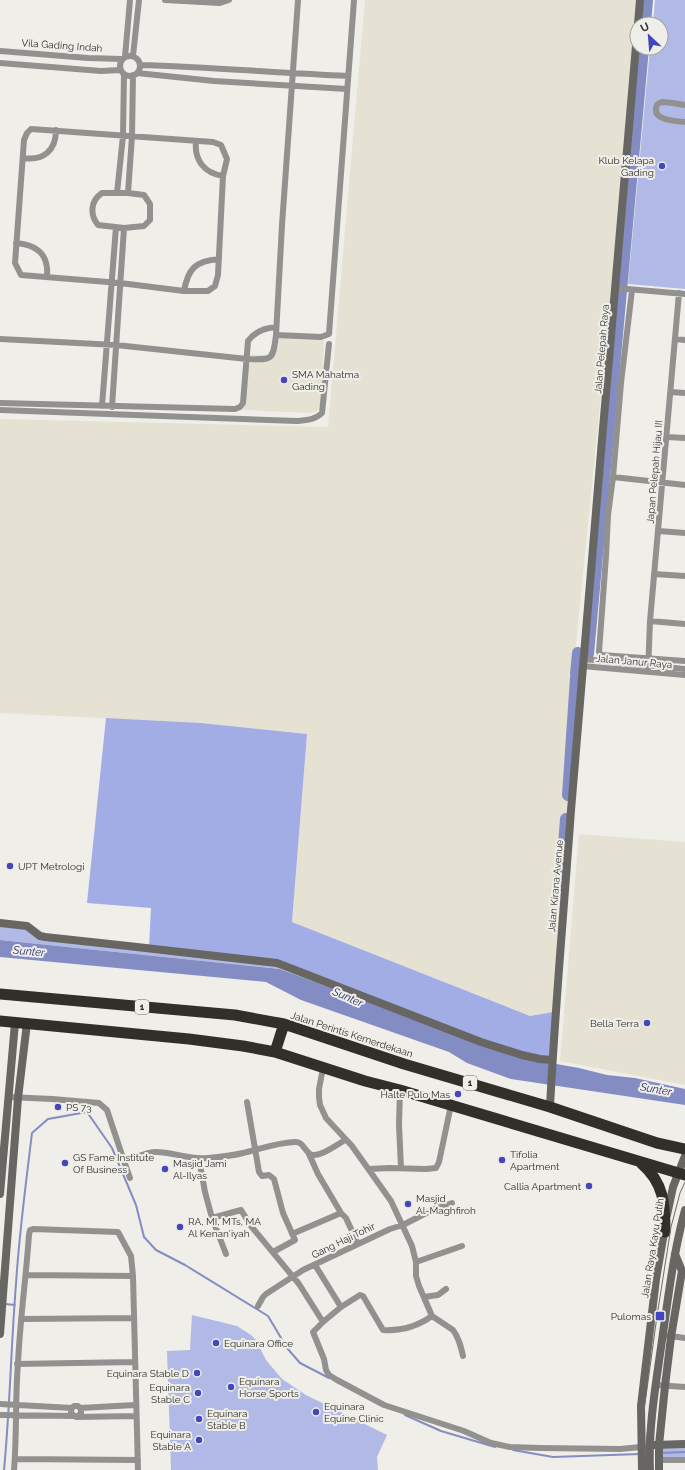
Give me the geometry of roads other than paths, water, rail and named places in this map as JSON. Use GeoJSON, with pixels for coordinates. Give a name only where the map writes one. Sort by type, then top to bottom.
{"type":"FeatureCollection","features":[{"type":"Feature","properties":{"kind":"highway","name":"Jalan Perintis Kemerdekaan"},"geometry":{"type":"LineString","coordinates":[[0,994],[235,1015],[284,1024],[404,1064],[550,1107],[657,1143],[685,1149]]}},
{"type":"Feature","properties":{"kind":"highway"},"geometry":{"type":"LineString","coordinates":[[0,1021],[225,1043],[274,1052],[323,1068],[681,1174]]}},
{"type":"Feature","properties":{"kind":"highway"},"geometry":{"type":"LineString","coordinates":[[274,1052],[284,1024]]}},
{"type":"Feature","properties":{"kind":"highway"},"geometry":{"type":"LineString","coordinates":[[640,1162],[652,1172],[660,1188],[664,1206],[664,1232]]}},
{"type":"Feature","properties":{"kind":"street"},"geometry":{"type":"LineString","coordinates":[[124,58],[130,0]]}},
{"type":"Feature","properties":{"kind":"street"},"geometry":{"type":"LineString","coordinates":[[133,56],[139,0]]}},
{"type":"Feature","properties":{"kind":"street"},"geometry":{"type":"LineString","coordinates":[[165,0],[207,1],[220,3],[229,0]]}},
{"type":"Feature","properties":{"kind":"street"},"geometry":{"type":"LineString","coordinates":[[0,339],[116,345],[247,359],[270,358],[275,351],[282,225],[298,0]]}},
{"type":"Feature","properties":{"kind":"street"},"geometry":{"type":"LineString","coordinates":[[276,335],[321,337],[328,334],[354,0]]}},
{"type":"Feature","properties":{"kind":"street"},"geometry":{"type":"LineString","coordinates":[[639,16],[640,0]]}},
{"type":"Feature","properties":{"kind":"street","name":"Vila Gading Indah"},"geometry":{"type":"LineString","coordinates":[[0,51],[124,58]]}},
{"type":"Feature","properties":{"kind":"street"},"geometry":{"type":"LineString","coordinates":[[117,193],[123,136],[122,72],[120,62],[124,58],[133,56]]}},
{"type":"Feature","properties":{"kind":"street"},"geometry":{"type":"LineString","coordinates":[[133,56],[138,60],[140,65]]}},
{"type":"Feature","properties":{"kind":"street","name":"Jalan Pelepah Raya"},"geometry":{"type":"LineString","coordinates":[[582,663],[617,288],[635,56]]}},
{"type":"Feature","properties":{"kind":"street"},"geometry":{"type":"LineString","coordinates":[[0,63],[122,72],[130,76],[135,74],[214,81],[347,88]]}},
{"type":"Feature","properties":{"kind":"street"},"geometry":{"type":"LineString","coordinates":[[140,65],[205,67],[293,74],[348,76]]}},
{"type":"Feature","properties":{"kind":"street"},"geometry":{"type":"LineString","coordinates":[[128,193],[135,74],[140,65]]}},
{"type":"Feature","properties":{"kind":"street"},"geometry":{"type":"LineString","coordinates":[[685,105],[662,102],[656,107],[656,112],[660,117],[665,119],[685,122]]}},
{"type":"Feature","properties":{"kind":"street"},"geometry":{"type":"LineString","coordinates":[[30,129],[56,130],[123,136],[213,142],[221,145],[227,159],[223,176],[218,275],[215,286],[208,291],[184,291],[120,283],[21,275],[15,263],[24,140],[26,132],[30,129]]}},
{"type":"Feature","properties":{"kind":"street"},"geometry":{"type":"LineString","coordinates":[[23,158],[31,159],[42,157],[48,152],[54,142],[56,130]]}},
{"type":"Feature","properties":{"kind":"street"},"geometry":{"type":"LineString","coordinates":[[196,141],[197,157],[200,164],[206,170],[215,175],[223,176]]}},
{"type":"Feature","properties":{"kind":"street"},"geometry":{"type":"LineString","coordinates":[[102,193],[117,193],[144,195],[150,204],[150,220],[144,226],[124,228],[98,225],[92,214],[95,200],[102,193]]}},
{"type":"Feature","properties":{"kind":"street"},"geometry":{"type":"LineString","coordinates":[[102,406],[116,228]]}},
{"type":"Feature","properties":{"kind":"street"},"geometry":{"type":"LineString","coordinates":[[112,406],[124,228]]}},
{"type":"Feature","properties":{"kind":"street"},"geometry":{"type":"LineString","coordinates":[[16,244],[25,244],[34,247],[41,252],[46,260],[48,269],[47,278]]}},
{"type":"Feature","properties":{"kind":"street"},"geometry":{"type":"LineString","coordinates":[[184,291],[189,272],[202,263],[211,259],[218,259]]}},
{"type":"Feature","properties":{"kind":"street"},"geometry":{"type":"LineString","coordinates":[[617,288],[682,294]]}},
{"type":"Feature","properties":{"kind":"street"},"geometry":{"type":"LineString","coordinates":[[630,290],[613,477],[608,514],[599,652],[601,655],[647,657],[685,661]]}},
{"type":"Feature","properties":{"kind":"street","name":"Japan Pelepah Hijau III"},"geometry":{"type":"LineString","coordinates":[[646,669],[675,339],[682,294]]}},
{"type":"Feature","properties":{"kind":"street"},"geometry":{"type":"LineString","coordinates":[[0,403],[235,409],[240,407],[243,403],[248,341],[252,336],[264,329],[276,327]]}},
{"type":"Feature","properties":{"kind":"street"},"geometry":{"type":"LineString","coordinates":[[675,339],[685,340]]}},
{"type":"Feature","properties":{"kind":"street"},"geometry":{"type":"LineString","coordinates":[[0,410],[297,421],[312,419],[318,417],[322,413],[329,344]]}},
{"type":"Feature","properties":{"kind":"street"},"geometry":{"type":"LineString","coordinates":[[670,392],[685,393]]}},
{"type":"Feature","properties":{"kind":"street"},"geometry":{"type":"LineString","coordinates":[[667,437],[685,438]]}},
{"type":"Feature","properties":{"kind":"street"},"geometry":{"type":"LineString","coordinates":[[613,477],[685,485]]}},
{"type":"Feature","properties":{"kind":"street"},"geometry":{"type":"LineString","coordinates":[[659,530],[685,533]]}},
{"type":"Feature","properties":{"kind":"street"},"geometry":{"type":"LineString","coordinates":[[654,574],[685,576]]}},
{"type":"Feature","properties":{"kind":"street"},"geometry":{"type":"LineString","coordinates":[[650,621],[685,624]]}},
{"type":"Feature","properties":{"kind":"street","name":"Jalan Janur Raya"},"geometry":{"type":"LineString","coordinates":[[582,663],[646,669],[685,675]]}},
{"type":"Feature","properties":{"kind":"street","name":"Jalan Kirana Avenue"},"geometry":{"type":"LineString","coordinates":[[550,1107],[561,936],[582,663]]}},
{"type":"Feature","properties":{"kind":"street","name":"Jalan Janur Raya"},"geometry":{"type":"LineString","coordinates":[[646,669],[685,669]]}},
{"type":"Feature","properties":{"kind":"street"},"geometry":{"type":"LineString","coordinates":[[0,923],[27,926],[45,938],[277,963],[481,1042],[522,1055],[552,1061]]}},
{"type":"Feature","properties":{"kind":"street"},"geometry":{"type":"LineString","coordinates":[[0,1194],[15,1023]]}},
{"type":"Feature","properties":{"kind":"street"},"geometry":{"type":"LineString","coordinates":[[0,1334],[18,1098],[27,1023]]}},
{"type":"Feature","properties":{"kind":"street"},"geometry":{"type":"LineString","coordinates":[[323,1068],[319,1089],[320,1105],[326,1118],[352,1146],[391,1201],[412,1246],[416,1262],[416,1276],[432,1316],[455,1333],[459,1340],[463,1356]]}},
{"type":"Feature","properties":{"kind":"street"},"geometry":{"type":"LineString","coordinates":[[400,1090],[398,1125],[401,1168]]}},
{"type":"Feature","properties":{"kind":"street"},"geometry":{"type":"LineString","coordinates":[[8,1097],[94,1102],[103,1106],[107,1110],[130,1178]]}},
{"type":"Feature","properties":{"kind":"street"},"geometry":{"type":"LineString","coordinates":[[247,1102],[254,1150],[260,1174],[262,1176],[269,1174],[274,1179],[283,1213],[294,1241],[273,1252]]}},
{"type":"Feature","properties":{"kind":"street"},"geometry":{"type":"LineString","coordinates":[[369,1169],[436,1168],[439,1162],[451,1105]]}},
{"type":"Feature","properties":{"kind":"street"},"geometry":{"type":"LineString","coordinates":[[309,1154],[315,1155],[323,1153],[345,1140]]}},
{"type":"Feature","properties":{"kind":"street"},"geometry":{"type":"LineString","coordinates":[[124,1161],[153,1152],[175,1154],[199,1159],[238,1154],[276,1144],[300,1143],[309,1154],[318,1174],[341,1213],[346,1218],[358,1244]]}},
{"type":"Feature","properties":{"kind":"street","name":"Jalan Raya Kayu Putih"},"geometry":{"type":"LineString","coordinates":[[659,1470],[641,1448],[641,1406],[656,1280],[670,1197],[681,1174],[685,1156]]}},
{"type":"Feature","properties":{"kind":"street"},"geometry":{"type":"LineString","coordinates":[[199,1159],[205,1192],[212,1218],[226,1254]]}},
{"type":"Feature","properties":{"kind":"street","name":"Gang Haji Tohir"},"geometry":{"type":"LineString","coordinates":[[258,1306],[263,1296],[292,1276],[393,1227],[403,1225],[426,1212],[452,1203]]}},
{"type":"Feature","properties":{"kind":"street"},"geometry":{"type":"LineString","coordinates":[[212,1218],[241,1210],[251,1226],[292,1276],[324,1322]]}},
{"type":"Feature","properties":{"kind":"street","name":"Jalan Raya Kayu Putih"},"geometry":{"type":"LineString","coordinates":[[650,1470],[650,1447],[667,1336],[673,1267],[685,1210]]}},
{"type":"Feature","properties":{"kind":"street"},"geometry":{"type":"LineString","coordinates":[[292,1234],[341,1213]]}},
{"type":"Feature","properties":{"kind":"street"},"geometry":{"type":"LineString","coordinates":[[14,1470],[14,1416],[21,1319],[29,1235],[30,1230],[33,1228],[118,1232],[131,1256],[133,1276],[138,1470]]}},
{"type":"Feature","properties":{"kind":"street"},"geometry":{"type":"LineString","coordinates":[[416,1262],[462,1246]]}},
{"type":"Feature","properties":{"kind":"street"},"geometry":{"type":"LineString","coordinates":[[675,1254],[683,1271]]}},
{"type":"Feature","properties":{"kind":"street"},"geometry":{"type":"LineString","coordinates":[[315,1265],[341,1307]]}},
{"type":"Feature","properties":{"kind":"street"},"geometry":{"type":"LineString","coordinates":[[673,1267],[683,1271]]}},
{"type":"Feature","properties":{"kind":"street","name":"Jalan Raya Kayu Putih"},"geometry":{"type":"LineString","coordinates":[[667,1336],[683,1271]]}},
{"type":"Feature","properties":{"kind":"street"},"geometry":{"type":"LineString","coordinates":[[26,1275],[133,1276]]}},
{"type":"Feature","properties":{"kind":"street"},"geometry":{"type":"LineString","coordinates":[[424,1297],[438,1295],[446,1289]]}},
{"type":"Feature","properties":{"kind":"street"},"geometry":{"type":"LineString","coordinates":[[432,1316],[425,1322],[415,1326],[399,1330],[384,1330],[362,1295],[359,1295],[341,1307],[313,1332],[329,1375],[384,1405],[464,1432],[490,1443],[510,1447],[620,1449],[685,1444]]}},
{"type":"Feature","properties":{"kind":"street"},"geometry":{"type":"LineString","coordinates":[[21,1319],[134,1318]]}},
{"type":"Feature","properties":{"kind":"street"},"geometry":{"type":"LineString","coordinates":[[667,1336],[685,1338]]}},
{"type":"Feature","properties":{"kind":"street"},"geometry":{"type":"LineString","coordinates":[[18,1364],[135,1362]]}},
{"type":"Feature","properties":{"kind":"street"},"geometry":{"type":"LineString","coordinates":[[660,1385],[685,1387]]}},
{"type":"Feature","properties":{"kind":"street","name":"Jalan Raya Kayu Putih"},"geometry":{"type":"LineString","coordinates":[[642,1470],[659,1447],[660,1385]]}},
{"type":"Feature","properties":{"kind":"street"},"geometry":{"type":"LineString","coordinates":[[0,1404],[72,1408],[76,1406],[80,1408],[136,1405]]}},
{"type":"Feature","properties":{"kind":"street"},"geometry":{"type":"LineString","coordinates":[[72,1408],[71,1413],[76,1416]]}},
{"type":"Feature","properties":{"kind":"street"},"geometry":{"type":"LineString","coordinates":[[76,1416],[81,1411],[80,1408]]}},
{"type":"Feature","properties":{"kind":"street"},"geometry":{"type":"LineString","coordinates":[[0,1415],[136,1416]]}},
{"type":"Feature","properties":{"kind":"street"},"geometry":{"type":"LineString","coordinates":[[15,1459],[138,1460]]}},
{"type":"Feature","properties":{"kind":"street"},"geometry":{"type":"LineString","coordinates":[[650,1459],[685,1460]]}},
{"type":"Feature","properties":{"kind":"water","name":"Sunter"},"geometry":{"type":"Polygon","coordinates":[[[0,940],[280,969],[517,1057],[579,1068],[607,1075],[635,1078],[685,1089],[685,1105],[511,1079],[467,1063],[449,1052],[301,1000],[266,982],[0,957],[0,940]]]}},
{"type":"Feature","properties":{"kind":"waterway"},"geometry":{"type":"LineString","coordinates":[[646,16],[647,0]]}},
{"type":"Feature","properties":{"kind":"waterway"},"geometry":{"type":"LineString","coordinates":[[588,654],[642,56]]}},
{"type":"Feature","properties":{"kind":"waterway"},"geometry":{"type":"LineString","coordinates":[[576,674],[578,653]]}},
{"type":"Feature","properties":{"kind":"waterway"},"geometry":{"type":"LineString","coordinates":[[568,795],[576,678]]}},
{"type":"Feature","properties":{"kind":"waterway"},"geometry":{"type":"LineString","coordinates":[[561,885],[566,819]]}},
{"type":"Feature","properties":{"kind":"waterway"},"geometry":{"type":"LineString","coordinates":[[4,1470],[17,1265],[32,1133],[48,1119],[87,1112],[112,1148],[136,1205],[144,1237],[156,1250],[185,1265],[268,1316],[287,1348],[300,1363],[329,1378]]}},
{"type":"Feature","properties":{"kind":"waterway"},"geometry":{"type":"LineString","coordinates":[[5,1304],[15,1305]]}},
{"type":"Feature","properties":{"kind":"waterway"},"geometry":{"type":"LineString","coordinates":[[405,1415],[441,1431],[495,1447]]}},
{"type":"Feature","properties":{"kind":"waterway"},"geometry":{"type":"LineString","coordinates":[[513,1450],[553,1457],[640,1454]]}},
{"type":"Feature","properties":{"kind":"waterway"},"geometry":{"type":"LineString","coordinates":[[660,1453],[685,1452]]}},
{"type":"Feature","properties":{"kind":"tram line"},"geometry":{"type":"LineString","coordinates":[[639,1470],[639,1447],[671,1227],[680,1193],[685,1182]]}},
{"type":"Feature","properties":{"kind":"tram line"},"geometry":{"type":"LineString","coordinates":[[644,1460],[648,1426]]}},
{"type":"Feature","properties":{"kind":"place","name":"Klub Kelapa Gading"},"geometry":{"type":"Point","coordinates":[662,166]}},
{"type":"Feature","properties":{"kind":"place","name":"SMA Mahatma Gading"},"geometry":{"type":"Point","coordinates":[284,380]}},
{"type":"Feature","properties":{"kind":"place","name":"UPT Metrologi"},"geometry":{"type":"Point","coordinates":[10,866]}},
{"type":"Feature","properties":{"kind":"place","name":"Bella Terra"},"geometry":{"type":"Point","coordinates":[647,1023]}},
{"type":"Feature","properties":{"kind":"place","name":"Halte Pulo Mas"},"geometry":{"type":"Point","coordinates":[458,1094]}},
{"type":"Feature","properties":{"kind":"place","name":"PS 73"},"geometry":{"type":"Point","coordinates":[58,1107]}},
{"type":"Feature","properties":{"kind":"place","name":"Tifolia Apartment"},"geometry":{"type":"Point","coordinates":[502,1160]}},
{"type":"Feature","properties":{"kind":"place","name":"GS Fame Institute Of Business"},"geometry":{"type":"Point","coordinates":[65,1163]}},
{"type":"Feature","properties":{"kind":"place","name":"Masjid Jami Al-Ilyas"},"geometry":{"type":"Point","coordinates":[165,1169]}},
{"type":"Feature","properties":{"kind":"place","name":"Callia Apartment"},"geometry":{"type":"Point","coordinates":[589,1186]}},
{"type":"Feature","properties":{"kind":"place","name":"Masjid Al-Maghfiroh"},"geometry":{"type":"Point","coordinates":[408,1204]}},
{"type":"Feature","properties":{"kind":"place","name":"RA, MI, MTs, MA Al Kenan'iyah"},"geometry":{"type":"Point","coordinates":[180,1227]}},
{"type":"Feature","properties":{"kind":"place","name":"Pulomas"},"geometry":{"type":"Point","coordinates":[660,1316]}},
{"type":"Feature","properties":{"kind":"place","name":"Equinara Office"},"geometry":{"type":"Point","coordinates":[216,1343]}},
{"type":"Feature","properties":{"kind":"place","name":"Equinara Stable D"},"geometry":{"type":"Point","coordinates":[197,1373]}},
{"type":"Feature","properties":{"kind":"place","name":"Equinara Horse Sports"},"geometry":{"type":"Point","coordinates":[231,1387]}},
{"type":"Feature","properties":{"kind":"place","name":"Equinara Stable C"},"geometry":{"type":"Point","coordinates":[198,1393]}},
{"type":"Feature","properties":{"kind":"place","name":"Equinara Equine Clinic"},"geometry":{"type":"Point","coordinates":[316,1412]}},
{"type":"Feature","properties":{"kind":"place","name":"Equinara Stable B"},"geometry":{"type":"Point","coordinates":[199,1419]}},
{"type":"Feature","properties":{"kind":"place","name":"Equinara Stable A"},"geometry":{"type":"Point","coordinates":[199,1440]}}]}
